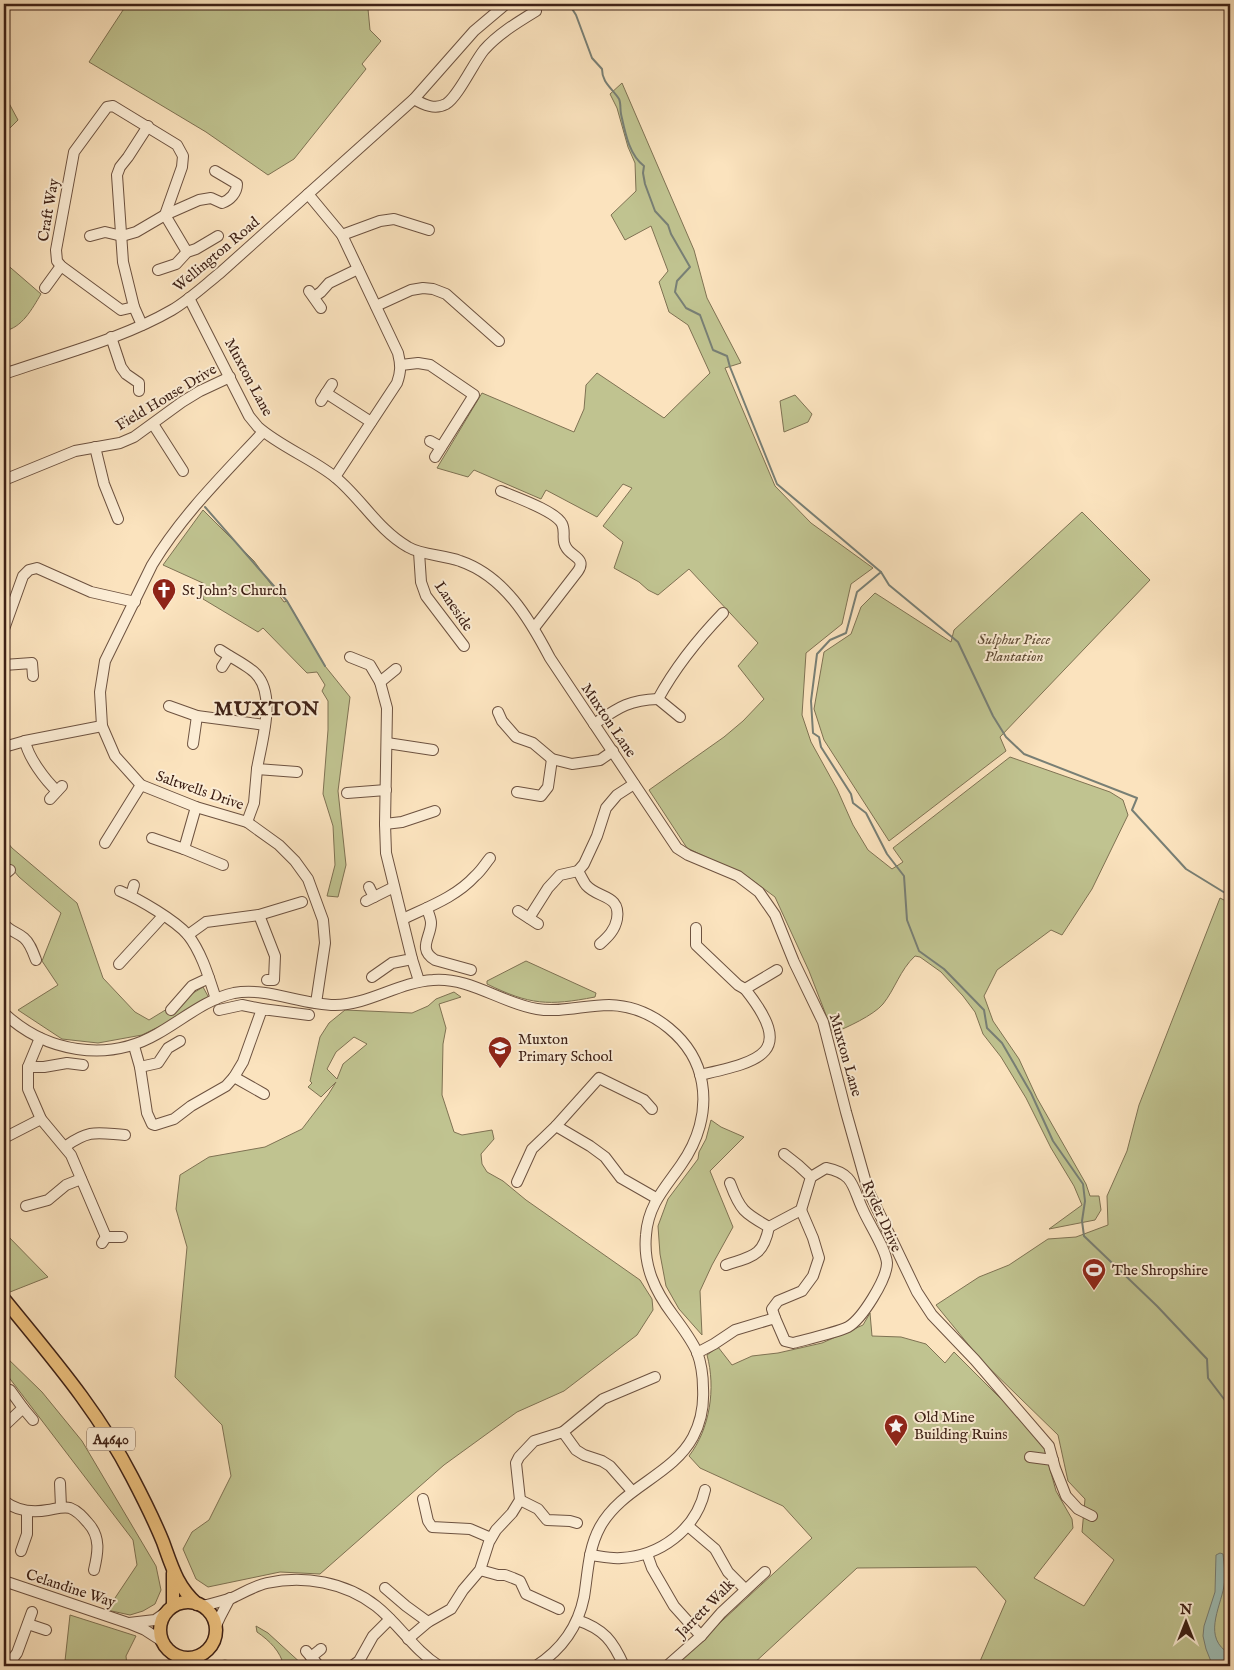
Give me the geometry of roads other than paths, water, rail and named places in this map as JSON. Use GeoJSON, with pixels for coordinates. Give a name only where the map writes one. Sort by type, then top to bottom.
{"type":"FeatureCollection","features":[{"type":"Feature","properties":{"kind":"main road","name":"A4640"},"geometry":{"type":"LineString","coordinates":[[4,1299],[42,1343],[85,1399],[133,1477],[162,1541],[173,1573],[189,1596],[209,1612],[216,1628]]}},
{"type":"Feature","properties":{"kind":"main road","name":"A4640"},"geometry":{"type":"LineString","coordinates":[[162,1641],[160,1632],[161,1622],[169,1610],[173,1573]]}},
{"type":"Feature","properties":{"kind":"main road"},"geometry":{"type":"LineString","coordinates":[[169,1610],[180,1603],[189,1602],[200,1605]]}},
{"type":"Feature","properties":{"kind":"main road"},"geometry":{"type":"LineString","coordinates":[[186,1666],[209,1648],[213,1642],[216,1628]]}},
{"type":"Feature","properties":{"kind":"main road"},"geometry":{"type":"LineString","coordinates":[[162,1641],[171,1653],[180,1657],[198,1656]]}},
{"type":"Feature","properties":{"kind":"main road"},"geometry":{"type":"LineString","coordinates":[[169,1666],[171,1653]]}},
{"type":"Feature","properties":{"kind":"street","name":"Wellington Road"},"geometry":{"type":"LineString","coordinates":[[4,374],[142,325],[172,310],[189,298],[220,273],[414,99],[474,31],[506,4]]}},
{"type":"Feature","properties":{"kind":"street"},"geometry":{"type":"LineString","coordinates":[[414,99],[425,105],[437,107],[448,103],[484,50],[530,11]]}},
{"type":"Feature","properties":{"kind":"street","name":"Craft Way"},"geometry":{"type":"LineString","coordinates":[[61,266],[57,261],[56,250],[74,152],[107,107],[113,106],[148,126]]}},
{"type":"Feature","properties":{"kind":"street"},"geometry":{"type":"LineString","coordinates":[[142,325],[134,307],[123,262],[117,175],[120,167],[148,126],[177,145],[183,156],[182,167],[165,215]]}},
{"type":"Feature","properties":{"kind":"street"},"geometry":{"type":"LineString","coordinates":[[90,236],[105,232],[122,236],[136,232],[165,215],[199,200],[212,198],[222,203],[230,200],[237,188],[237,184],[215,171]]}},
{"type":"Feature","properties":{"kind":"street"},"geometry":{"type":"LineString","coordinates":[[308,194],[342,235],[398,353],[401,365],[401,374],[397,383],[335,477]]}},
{"type":"Feature","properties":{"kind":"street"},"geometry":{"type":"LineString","coordinates":[[165,215],[187,252]]}},
{"type":"Feature","properties":{"kind":"street"},"geometry":{"type":"LineString","coordinates":[[342,235],[380,221],[394,219],[424,225]]}},
{"type":"Feature","properties":{"kind":"street"},"geometry":{"type":"LineString","coordinates":[[158,270],[176,264],[187,252],[218,236]]}},
{"type":"Feature","properties":{"kind":"street"},"geometry":{"type":"LineString","coordinates":[[45,288],[61,266],[121,310],[134,307]]}},
{"type":"Feature","properties":{"kind":"street"},"geometry":{"type":"LineString","coordinates":[[321,308],[311,294],[321,292],[328,282],[358,268]]}},
{"type":"Feature","properties":{"kind":"street"},"geometry":{"type":"LineString","coordinates":[[376,306],[412,290],[433,289],[446,294],[497,335]]}},
{"type":"Feature","properties":{"kind":"street","name":"Muxton Lane"},"geometry":{"type":"LineString","coordinates":[[189,298],[193,302],[250,416],[263,432],[335,477],[388,532],[409,548],[419,552],[459,560],[491,576],[500,584],[534,628],[550,658],[678,848],[688,855],[738,876],[759,892],[775,915],[794,962],[823,1022],[868,1190],[917,1292],[932,1315],[1049,1446],[1066,1496],[1078,1509],[1092,1516]]}},
{"type":"Feature","properties":{"kind":"street"},"geometry":{"type":"LineString","coordinates":[[111,337],[121,367],[126,374],[141,384]]}},
{"type":"Feature","properties":{"kind":"street"},"geometry":{"type":"LineString","coordinates":[[401,365],[418,363],[430,365],[474,395],[434,457]]}},
{"type":"Feature","properties":{"kind":"street","name":"Field House Drive"},"geometry":{"type":"LineString","coordinates":[[4,480],[55,458],[95,447],[120,443],[134,437],[182,402],[230,377]]}},
{"type":"Feature","properties":{"kind":"street"},"geometry":{"type":"LineString","coordinates":[[326,393],[371,422]]}},
{"type":"Feature","properties":{"kind":"street"},"geometry":{"type":"LineString","coordinates":[[153,424],[183,471]]}},
{"type":"Feature","properties":{"kind":"street","name":"Saltwells Drive"},"geometry":{"type":"LineString","coordinates":[[263,432],[203,496],[156,559],[105,661],[100,692],[102,726],[114,756],[141,785],[196,807],[247,822],[279,845],[295,861],[308,879],[323,920],[325,943],[316,1003]]}},
{"type":"Feature","properties":{"kind":"street"},"geometry":{"type":"LineString","coordinates":[[430,441],[441,447]]}},
{"type":"Feature","properties":{"kind":"street"},"geometry":{"type":"LineString","coordinates":[[95,447],[104,484],[118,519]]}},
{"type":"Feature","properties":{"kind":"street"},"geometry":{"type":"LineString","coordinates":[[501,491],[550,513],[562,522],[564,530],[563,540],[566,548],[577,556],[581,562],[581,567],[534,628]]}},
{"type":"Feature","properties":{"kind":"street","name":"Laneside"},"geometry":{"type":"LineString","coordinates":[[419,552],[421,582],[426,596],[464,646]]}},
{"type":"Feature","properties":{"kind":"street"},"geometry":{"type":"LineString","coordinates":[[4,630],[23,576],[29,570],[37,568],[91,592],[135,602]]}},
{"type":"Feature","properties":{"kind":"street"},"geometry":{"type":"LineString","coordinates":[[658,699],[670,676],[685,655],[723,614]]}},
{"type":"Feature","properties":{"kind":"street"},"geometry":{"type":"LineString","coordinates":[[711,626],[720,634]]}},
{"type":"Feature","properties":{"kind":"street"},"geometry":{"type":"LineString","coordinates":[[222,666],[225,653],[256,674],[264,689],[267,706],[257,769],[254,803],[247,822]]}},
{"type":"Feature","properties":{"kind":"street"},"geometry":{"type":"LineString","coordinates":[[350,658],[370,664],[380,682],[387,708],[386,853],[419,981]]}},
{"type":"Feature","properties":{"kind":"street"},"geometry":{"type":"LineString","coordinates":[[4,665],[32,664],[33,676]]}},
{"type":"Feature","properties":{"kind":"street"},"geometry":{"type":"LineString","coordinates":[[380,682],[396,669]]}},
{"type":"Feature","properties":{"kind":"street"},"geometry":{"type":"LineString","coordinates":[[594,724],[618,707],[641,699],[658,699],[680,717]]}},
{"type":"Feature","properties":{"kind":"street"},"geometry":{"type":"LineString","coordinates":[[169,706],[197,716],[265,725]]}},
{"type":"Feature","properties":{"kind":"street"},"geometry":{"type":"LineString","coordinates":[[193,744],[197,716]]}},
{"type":"Feature","properties":{"kind":"street"},"geometry":{"type":"LineString","coordinates":[[500,716],[516,737],[534,743],[552,759],[572,764],[600,760],[612,751]]}},
{"type":"Feature","properties":{"kind":"street"},"geometry":{"type":"LineString","coordinates":[[4,746],[102,726]]}},
{"type":"Feature","properties":{"kind":"street"},"geometry":{"type":"LineString","coordinates":[[25,741],[26,749],[49,785],[56,792]]}},
{"type":"Feature","properties":{"kind":"street"},"geometry":{"type":"LineString","coordinates":[[387,743],[433,750]]}},
{"type":"Feature","properties":{"kind":"street"},"geometry":{"type":"LineString","coordinates":[[517,792],[541,796],[548,787],[552,759]]}},
{"type":"Feature","properties":{"kind":"street"},"geometry":{"type":"LineString","coordinates":[[257,769],[296,772]]}},
{"type":"Feature","properties":{"kind":"street"},"geometry":{"type":"LineString","coordinates":[[529,918],[548,888],[560,875],[578,871],[584,864],[598,836],[606,808],[618,795],[634,784]]}},
{"type":"Feature","properties":{"kind":"street"},"geometry":{"type":"LineString","coordinates":[[105,843],[141,785]]}},
{"type":"Feature","properties":{"kind":"street"},"geometry":{"type":"LineString","coordinates":[[347,793],[386,790]]}},
{"type":"Feature","properties":{"kind":"street"},"geometry":{"type":"LineString","coordinates":[[184,848],[196,807]]}},
{"type":"Feature","properties":{"kind":"street"},"geometry":{"type":"LineString","coordinates":[[385,824],[430,817]]}},
{"type":"Feature","properties":{"kind":"street"},"geometry":{"type":"LineString","coordinates":[[154,841],[184,848],[223,865]]}},
{"type":"Feature","properties":{"kind":"street"},"geometry":{"type":"LineString","coordinates":[[403,919],[427,908],[465,886],[476,876],[491,854]]}},
{"type":"Feature","properties":{"kind":"street"},"geometry":{"type":"LineString","coordinates":[[578,871],[587,886],[616,903],[618,912],[616,925],[608,938],[600,944]]}},
{"type":"Feature","properties":{"kind":"street"},"geometry":{"type":"LineString","coordinates":[[369,888],[370,899],[394,887]]}},
{"type":"Feature","properties":{"kind":"street"},"geometry":{"type":"LineString","coordinates":[[120,891],[132,890],[188,935],[209,978],[216,999]]}},
{"type":"Feature","properties":{"kind":"street"},"geometry":{"type":"LineString","coordinates":[[188,935],[206,922],[259,915],[302,902]]}},
{"type":"Feature","properties":{"kind":"street"},"geometry":{"type":"LineString","coordinates":[[427,908],[431,924],[426,941],[427,951],[430,956],[435,960],[465,965]]}},
{"type":"Feature","properties":{"kind":"street"},"geometry":{"type":"LineString","coordinates":[[518,911],[538,924]]}},
{"type":"Feature","properties":{"kind":"street"},"geometry":{"type":"LineString","coordinates":[[259,915],[275,956],[274,981]]}},
{"type":"Feature","properties":{"kind":"street"},"geometry":{"type":"LineString","coordinates":[[119,964],[163,916]]}},
{"type":"Feature","properties":{"kind":"street"},"geometry":{"type":"LineString","coordinates":[[4,924],[7,928],[24,938],[29,944],[36,960]]}},
{"type":"Feature","properties":{"kind":"street"},"geometry":{"type":"LineString","coordinates":[[696,928],[692,945],[745,990],[762,1012],[771,1036],[769,1048],[762,1054],[737,1067],[700,1075]]}},
{"type":"Feature","properties":{"kind":"street"},"geometry":{"type":"LineString","coordinates":[[372,977],[392,963],[412,959]]}},
{"type":"Feature","properties":{"kind":"street"},"geometry":{"type":"LineString","coordinates":[[745,990],[777,970]]}},
{"type":"Feature","properties":{"kind":"street"},"geometry":{"type":"LineString","coordinates":[[171,1010],[192,986],[209,978]]}},
{"type":"Feature","properties":{"kind":"street"},"geometry":{"type":"LineString","coordinates":[[4,1013],[23,1030],[40,1038],[62,1047],[94,1052],[134,1046],[216,999],[236,993],[254,992],[316,1003],[344,1004],[419,981],[436,979],[454,981],[539,1010],[611,1005],[629,1008],[655,1019],[675,1033],[696,1063],[704,1096],[703,1109],[698,1134],[688,1154],[656,1198],[646,1230],[645,1246],[647,1262],[657,1292],[688,1336],[697,1353],[702,1376],[703,1399],[698,1425],[692,1438],[673,1462],[632,1491],[608,1514],[601,1524],[594,1538],[584,1599],[577,1620],[565,1642],[552,1655],[536,1666]]}},
{"type":"Feature","properties":{"kind":"street"},"geometry":{"type":"LineString","coordinates":[[220,1010],[242,1004],[309,1015]]}},
{"type":"Feature","properties":{"kind":"street"},"geometry":{"type":"LineString","coordinates":[[134,1046],[140,1067],[147,1113],[152,1124],[155,1125],[174,1119],[191,1106],[226,1086],[243,1062],[262,1008]]}},
{"type":"Feature","properties":{"kind":"street"},"geometry":{"type":"LineString","coordinates":[[40,1038],[28,1067],[28,1089],[42,1119],[66,1146],[81,1178],[104,1240],[122,1238]]}},
{"type":"Feature","properties":{"kind":"street"},"geometry":{"type":"LineString","coordinates":[[140,1067],[158,1063],[168,1048],[180,1042]]}},
{"type":"Feature","properties":{"kind":"street"},"geometry":{"type":"LineString","coordinates":[[28,1067],[44,1067],[67,1063],[83,1065]]}},
{"type":"Feature","properties":{"kind":"street"},"geometry":{"type":"LineString","coordinates":[[234,1077],[259,1094]]}},
{"type":"Feature","properties":{"kind":"street"},"geometry":{"type":"LineString","coordinates":[[517,1182],[532,1149],[556,1126],[599,1078],[644,1100],[652,1109]]}},
{"type":"Feature","properties":{"kind":"street"},"geometry":{"type":"LineString","coordinates":[[4,1138],[42,1119]]}},
{"type":"Feature","properties":{"kind":"street"},"geometry":{"type":"LineString","coordinates":[[556,1126],[605,1157],[621,1178],[637,1189],[656,1198]]}},
{"type":"Feature","properties":{"kind":"street"},"geometry":{"type":"LineString","coordinates":[[66,1146],[85,1134],[92,1132],[126,1135]]}},
{"type":"Feature","properties":{"kind":"street"},"geometry":{"type":"LineString","coordinates":[[697,1353],[735,1330],[775,1318],[772,1309],[778,1300],[802,1291],[813,1276],[819,1258],[802,1210],[810,1177],[784,1154]]}},
{"type":"Feature","properties":{"kind":"street","name":"Ryder Drive"},"geometry":{"type":"LineString","coordinates":[[775,1318],[785,1341],[793,1343],[849,1326],[876,1294],[887,1262],[855,1189],[848,1178],[839,1171],[826,1168],[810,1177]]}},
{"type":"Feature","properties":{"kind":"street"},"geometry":{"type":"LineString","coordinates":[[26,1206],[48,1200],[66,1185],[81,1178]]}},
{"type":"Feature","properties":{"kind":"street"},"geometry":{"type":"LineString","coordinates":[[730,1183],[735,1198],[746,1214],[769,1227]]}},
{"type":"Feature","properties":{"kind":"street"},"geometry":{"type":"LineString","coordinates":[[726,1265],[752,1256],[762,1248],[769,1227],[802,1210]]}},
{"type":"Feature","properties":{"kind":"street"},"geometry":{"type":"LineString","coordinates":[[408,1639],[428,1622],[451,1609],[463,1590],[480,1570],[491,1538],[512,1513],[520,1500],[516,1463],[534,1441],[563,1432],[603,1398],[655,1377]]}},
{"type":"Feature","properties":{"kind":"street"},"geometry":{"type":"LineString","coordinates":[[10,1390],[33,1420]]}},
{"type":"Feature","properties":{"kind":"street"},"geometry":{"type":"LineString","coordinates":[[4,1426],[23,1408]]}},
{"type":"Feature","properties":{"kind":"street"},"geometry":{"type":"LineString","coordinates":[[563,1432],[576,1450],[610,1466],[632,1491]]}},
{"type":"Feature","properties":{"kind":"street"},"geometry":{"type":"LineString","coordinates":[[1030,1457],[1053,1460]]}},
{"type":"Feature","properties":{"kind":"street"},"geometry":{"type":"LineString","coordinates":[[57,1488],[61,1507]]}},
{"type":"Feature","properties":{"kind":"street"},"geometry":{"type":"LineString","coordinates":[[590,1555],[620,1558],[647,1554],[666,1544],[688,1526],[705,1490]]}},
{"type":"Feature","properties":{"kind":"street"},"geometry":{"type":"LineString","coordinates":[[423,1499],[428,1521],[432,1527],[470,1529],[491,1538]]}},
{"type":"Feature","properties":{"kind":"street"},"geometry":{"type":"LineString","coordinates":[[520,1500],[538,1508],[547,1520],[570,1521],[577,1524]]}},
{"type":"Feature","properties":{"kind":"street"},"geometry":{"type":"LineString","coordinates":[[4,1501],[20,1510],[28,1512],[61,1507],[76,1511],[92,1527],[96,1534],[101,1557],[94,1570]]}},
{"type":"Feature","properties":{"kind":"street"},"geometry":{"type":"LineString","coordinates":[[21,1551],[27,1534],[28,1512]]}},
{"type":"Feature","properties":{"kind":"street"},"geometry":{"type":"LineString","coordinates":[[688,1526],[715,1549],[728,1572],[745,1589]]}},
{"type":"Feature","properties":{"kind":"street"},"geometry":{"type":"LineString","coordinates":[[647,1554],[652,1568],[674,1606],[701,1636]]}},
{"type":"Feature","properties":{"kind":"street"},"geometry":{"type":"LineString","coordinates":[[480,1570],[498,1576],[505,1575],[514,1578],[520,1581],[526,1594],[559,1609]]}},
{"type":"Feature","properties":{"kind":"street","name":"Jarrett Walk"},"geometry":{"type":"LineString","coordinates":[[667,1666],[701,1636],[745,1589],[765,1572]]}},
{"type":"Feature","properties":{"kind":"street"},"geometry":{"type":"LineString","coordinates":[[200,1605],[230,1598],[267,1583],[311,1580],[334,1585],[362,1597],[375,1606],[390,1619],[417,1650],[439,1666]]}},
{"type":"Feature","properties":{"kind":"street","name":"Celandine Way"},"geometry":{"type":"LineString","coordinates":[[4,1581],[128,1623],[145,1630],[162,1641]]}},
{"type":"Feature","properties":{"kind":"street"},"geometry":{"type":"LineString","coordinates":[[385,1588],[428,1622]]}},
{"type":"Feature","properties":{"kind":"street"},"geometry":{"type":"LineString","coordinates":[[216,1628],[230,1598]]}},
{"type":"Feature","properties":{"kind":"street","name":"Celandine Way"},"geometry":{"type":"LineString","coordinates":[[128,1623],[155,1620],[169,1610]]}},
{"type":"Feature","properties":{"kind":"street"},"geometry":{"type":"LineString","coordinates":[[7,1666],[17,1653],[32,1612]]}},
{"type":"Feature","properties":{"kind":"street"},"geometry":{"type":"LineString","coordinates":[[352,1666],[359,1661],[373,1636],[390,1619]]}},
{"type":"Feature","properties":{"kind":"street"},"geometry":{"type":"LineString","coordinates":[[577,1620],[599,1629],[619,1653],[624,1666]]}},
{"type":"Feature","properties":{"kind":"street"},"geometry":{"type":"LineString","coordinates":[[28,1624],[46,1630]]}},
{"type":"Feature","properties":{"kind":"street"},"geometry":{"type":"LineString","coordinates":[[319,1666],[309,1654],[321,1649]]}},
{"type":"Feature","properties":{"kind":"water"},"geometry":{"type":"Polygon","coordinates":[[[1223,1554],[1225,1582],[1215,1623],[1215,1632],[1217,1640],[1230,1654],[1230,1666],[1215,1666],[1212,1664],[1203,1636],[1204,1626],[1215,1592],[1216,1555],[1223,1554]]]}},
{"type":"Feature","properties":{"kind":"waterway"},"geometry":{"type":"LineString","coordinates":[[569,4],[576,15],[592,58],[602,69],[606,82],[619,99],[628,143],[635,156],[644,166],[645,184],[655,211],[668,225],[671,234],[690,267],[677,281],[675,292],[686,308],[700,315],[713,350],[727,356],[777,484],[881,572],[857,592],[846,633],[830,640],[817,654],[811,701],[813,733],[819,737],[821,747],[851,794],[853,803],[866,813],[887,854],[904,876],[907,920],[919,951],[944,969],[984,1010],[987,1028],[1002,1043],[1031,1093],[1053,1141],[1083,1184],[1085,1201],[1082,1221],[1084,1236],[1157,1306],[1207,1359],[1208,1378],[1227,1403]]}},
{"type":"Feature","properties":{"kind":"waterway"},"geometry":{"type":"LineString","coordinates":[[205,507],[287,601],[325,666]]}},
{"type":"Feature","properties":{"kind":"waterway"},"geometry":{"type":"LineString","coordinates":[[881,572],[889,585],[958,642],[993,716],[1006,737],[1024,754],[1137,798],[1132,810],[1186,869],[1230,896]]}},
{"type":"Feature","properties":{"kind":"place","name":"St John's Church"},"geometry":{"type":"Point","coordinates":[164,611]}},
{"type":"Feature","properties":{"kind":"place","name":"Muxton Primary School"},"geometry":{"type":"Point","coordinates":[500,1069]}},
{"type":"Feature","properties":{"kind":"place","name":"The Shropshire"},"geometry":{"type":"Point","coordinates":[1094,1291]}},
{"type":"Feature","properties":{"kind":"place","name":"Old Mine Building Ruins"},"geometry":{"type":"Point","coordinates":[896,1447]}},
{"type":"Feature","properties":{"kind":"district","name":"MUXTON"},"geometry":{"type":"Point","coordinates":[267,708]}},
{"type":"Feature","properties":{"kind":"park label","name":"Sulphur Piece Plantation"},"geometry":{"type":"Point","coordinates":[1014,648]}}]}
